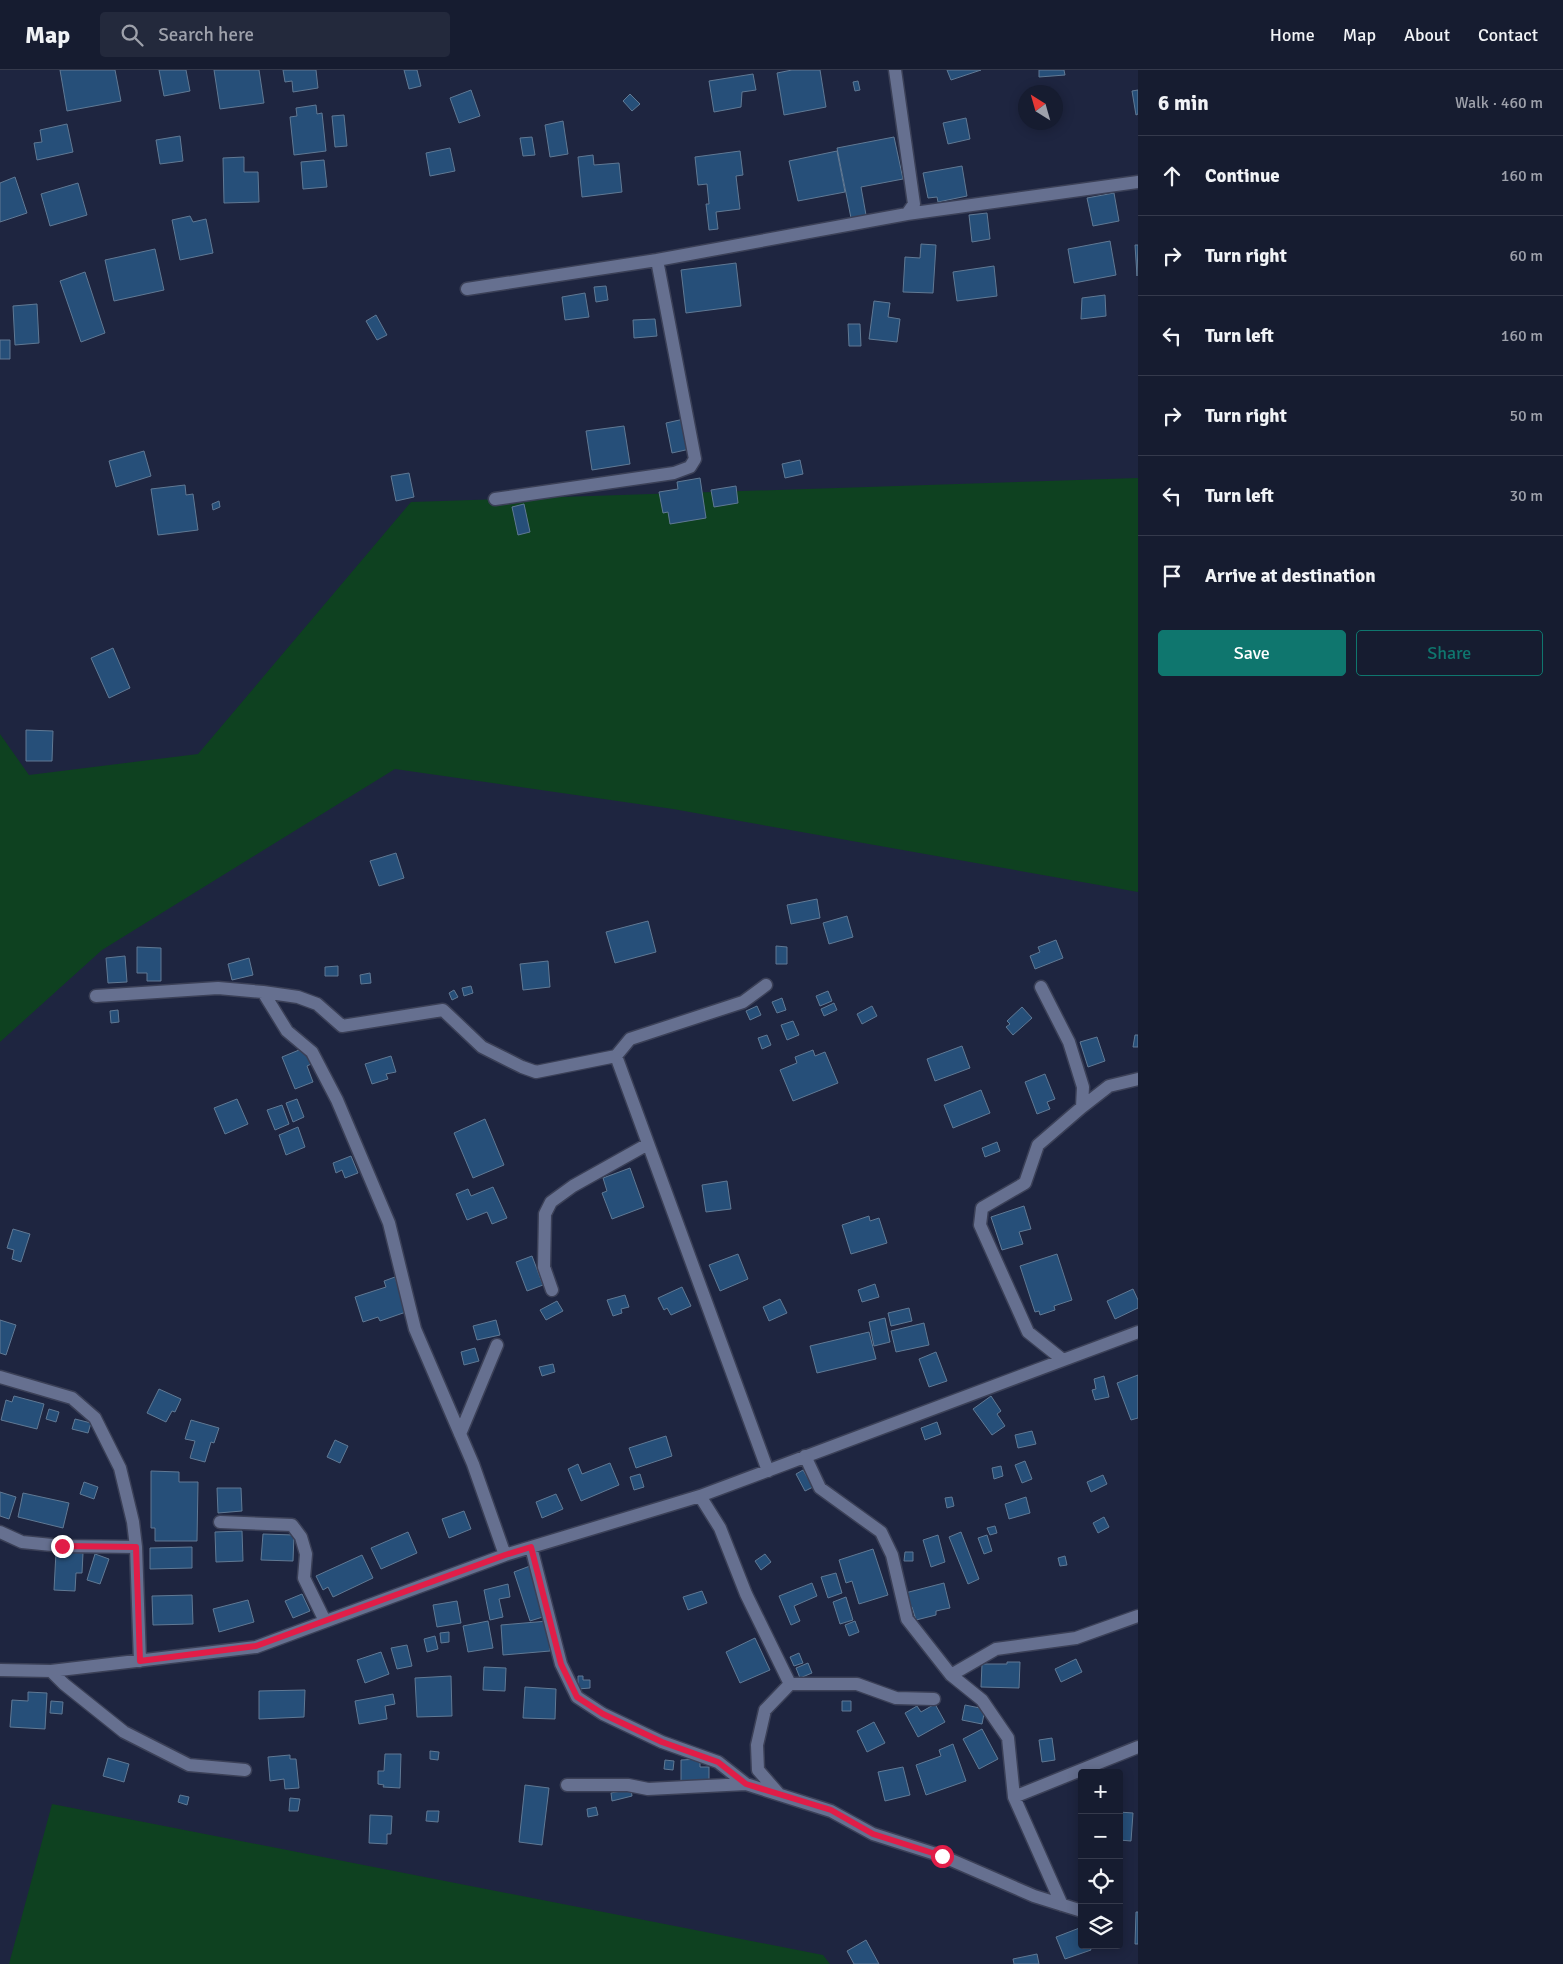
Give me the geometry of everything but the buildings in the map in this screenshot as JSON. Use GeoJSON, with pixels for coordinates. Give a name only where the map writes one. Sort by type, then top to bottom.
{"type":"FeatureCollection","features":[{"type":"Feature","properties":{"kind":"street"},"geometry":{"type":"LineString","coordinates":[[895,70],[914,204],[907,214]]}},
{"type":"Feature","properties":{"kind":"street"},"geometry":{"type":"LineString","coordinates":[[467,289],[657,260],[907,214],[1138,182]]}},
{"type":"Feature","properties":{"kind":"street"},"geometry":{"type":"LineString","coordinates":[[495,499],[674,473],[690,467],[695,459],[657,260]]}},
{"type":"Feature","properties":{"kind":"street"},"geometry":{"type":"LineString","coordinates":[[96,996],[218,988],[264,992],[298,997],[317,1004],[342,1026],[443,1010],[482,1047],[536,1072],[616,1056],[630,1039],[744,1002],[766,985]]}},
{"type":"Feature","properties":{"kind":"street"},"geometry":{"type":"LineString","coordinates":[[1041,987],[1069,1042],[1083,1087],[1082,1107]]}},
{"type":"Feature","properties":{"kind":"street"},"geometry":{"type":"LineString","coordinates":[[264,992],[287,1031],[312,1052],[337,1100],[389,1223],[415,1329],[473,1464],[505,1555]]}},
{"type":"Feature","properties":{"kind":"street"},"geometry":{"type":"LineString","coordinates":[[616,1056],[768,1471]]}},
{"type":"Feature","properties":{"kind":"street"},"geometry":{"type":"LineString","coordinates":[[1063,1360],[1028,1332],[980,1225],[982,1208],[1025,1183],[1038,1145],[1082,1107],[1108,1086],[1138,1079]]}},
{"type":"Feature","properties":{"kind":"street"},"geometry":{"type":"LineString","coordinates":[[552,1290],[544,1267],[546,1214],[551,1202],[573,1186],[648,1144]]}},
{"type":"Feature","properties":{"kind":"street"},"geometry":{"type":"LineString","coordinates":[[0,1670],[51,1671],[256,1646],[505,1555],[700,1496],[1138,1332]]}},
{"type":"Feature","properties":{"kind":"street"},"geometry":{"type":"LineString","coordinates":[[460,1434],[497,1345]]}},
{"type":"Feature","properties":{"kind":"street"},"geometry":{"type":"LineString","coordinates":[[0,1377],[72,1398],[95,1418],[120,1468],[133,1522],[136,1547],[140,1661]]}},
{"type":"Feature","properties":{"kind":"street"},"geometry":{"type":"LineString","coordinates":[[805,1456],[820,1488],[881,1532],[892,1555],[907,1619],[951,1676],[982,1700],[1008,1738],[1014,1797],[1062,1905]]}},
{"type":"Feature","properties":{"kind":"street"},"geometry":{"type":"LineString","coordinates":[[700,1496],[720,1528],[746,1594],[790,1684]]}},
{"type":"Feature","properties":{"kind":"street"},"geometry":{"type":"LineString","coordinates":[[220,1522],[292,1525],[301,1537],[306,1554],[304,1578],[325,1621]]}},
{"type":"Feature","properties":{"kind":"street"},"geometry":{"type":"LineString","coordinates":[[0,1532],[22,1542],[62,1546],[136,1547]]}},
{"type":"Feature","properties":{"kind":"street"},"geometry":{"type":"LineString","coordinates":[[531,1547],[561,1664],[577,1697],[603,1714],[662,1742],[718,1762],[746,1784]]}},
{"type":"Feature","properties":{"kind":"street"},"geometry":{"type":"LineString","coordinates":[[951,1676],[996,1649],[1076,1638],[1138,1616]]}},
{"type":"Feature","properties":{"kind":"street"},"geometry":{"type":"LineString","coordinates":[[51,1671],[64,1684],[124,1732],[189,1765],[245,1770]]}},
{"type":"Feature","properties":{"kind":"street"},"geometry":{"type":"LineString","coordinates":[[778,1793],[758,1770],[757,1745],[765,1710],[790,1684],[856,1684],[896,1698],[934,1699]]}},
{"type":"Feature","properties":{"kind":"street"},"geometry":{"type":"LineString","coordinates":[[1014,1797],[1138,1747]]}},
{"type":"Feature","properties":{"kind":"street"},"geometry":{"type":"LineString","coordinates":[[567,1785],[628,1784],[648,1789],[746,1784],[831,1810],[873,1834],[942,1856],[1034,1896],[1078,1910]]}},
{"type":"Feature","properties":{"kind":"green space"},"geometry":{"type":"Polygon","coordinates":[[[1138,478],[1138,892],[673,809],[395,769],[102,950],[0,1042],[0,734],[29,775],[198,754],[411,502],[1138,478]]]}},
{"type":"Feature","properties":{"kind":"green space"},"geometry":{"type":"Polygon","coordinates":[[[52,1804],[823,1955],[830,1964],[9,1964],[52,1804]]]}},
{"type":"Feature","properties":{"kind":"route"},"geometry":{"type":"LineString","coordinates":[[62,1546],[136,1547],[140,1661],[256,1646],[531,1547],[561,1664],[577,1697],[603,1714],[662,1742],[718,1762],[746,1784],[831,1810],[873,1834],[942,1856]]}}]}
